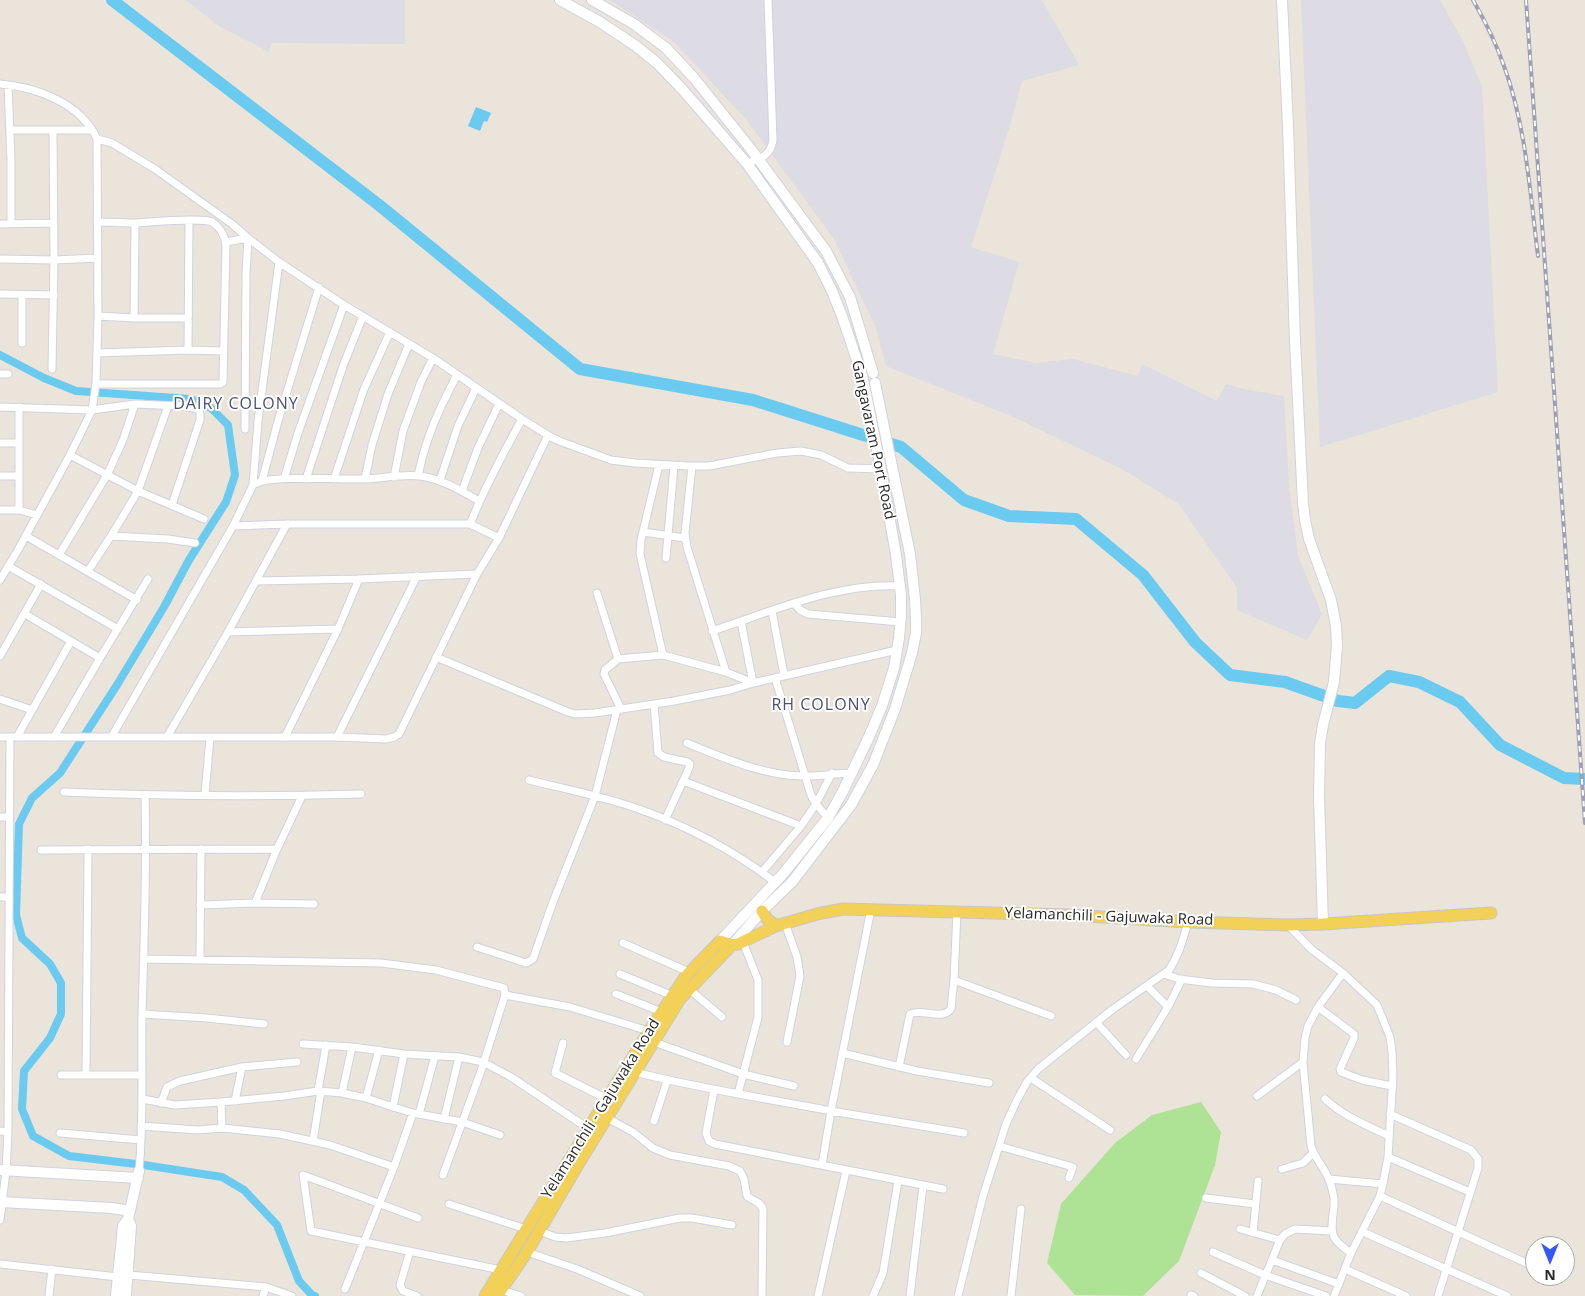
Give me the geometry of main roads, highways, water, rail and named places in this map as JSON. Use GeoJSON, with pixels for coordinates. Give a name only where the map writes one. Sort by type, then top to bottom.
{"type":"FeatureCollection","features":[{"type":"Feature","properties":{"kind":"main road","name":"Yelamanchili - Gajuwaka Road"},"geometry":{"type":"LineString","coordinates":[[499,1293],[528,1252],[607,1118],[680,1000],[689,989],[738,943],[781,925],[817,914],[843,909],[1069,915],[1188,922],[1288,925],[1491,913]]}},
{"type":"Feature","properties":{"kind":"main road"},"geometry":{"type":"LineString","coordinates":[[762,910],[768,919],[781,925]]}},
{"type":"Feature","properties":{"kind":"main road","name":"Yelamanchili - Gajuwaka Road"},"geometry":{"type":"LineString","coordinates":[[485,1296],[649,1031],[689,972],[720,941],[738,943]]}},
{"type":"Feature","properties":{"kind":"water"},"geometry":{"type":"Polygon","coordinates":[[[476,107],[491,113],[487,122],[484,121],[480,131],[468,126],[476,107]]]}},
{"type":"Feature","properties":{"kind":"waterway"},"geometry":{"type":"LineString","coordinates":[[112,0],[379,205],[580,369],[753,400],[901,447],[964,500],[1009,516],[1076,519],[1143,575],[1195,642],[1230,675],[1285,682],[1338,701],[1355,703],[1389,676],[1419,682],[1460,702],[1500,745],[1564,778],[1585,779]]}},
{"type":"Feature","properties":{"kind":"waterway"},"geometry":{"type":"LineString","coordinates":[[0,355],[44,378],[76,391],[190,399],[211,408],[228,425],[235,475],[226,502],[189,560],[164,607],[117,685],[60,773],[32,798],[19,824],[16,915],[22,938],[50,964],[61,983],[61,1014],[50,1038],[24,1071],[22,1109],[33,1136],[69,1156],[222,1177],[244,1190],[277,1225],[299,1281],[315,1296]]}},
{"type":"Feature","properties":{"kind":"railway"},"geometry":{"type":"LineString","coordinates":[[1473,0],[1501,57],[1517,112],[1526,160],[1538,256]]}},
{"type":"Feature","properties":{"kind":"railway"},"geometry":{"type":"LineString","coordinates":[[1526,0],[1585,823]]}},
{"type":"Feature","properties":{"kind":"district","name":"DAIRY COLONY"},"geometry":{"type":"Point","coordinates":[236,404]}},
{"type":"Feature","properties":{"kind":"district","name":"RH COLONY"},"geometry":{"type":"Point","coordinates":[821,705]}}]}
